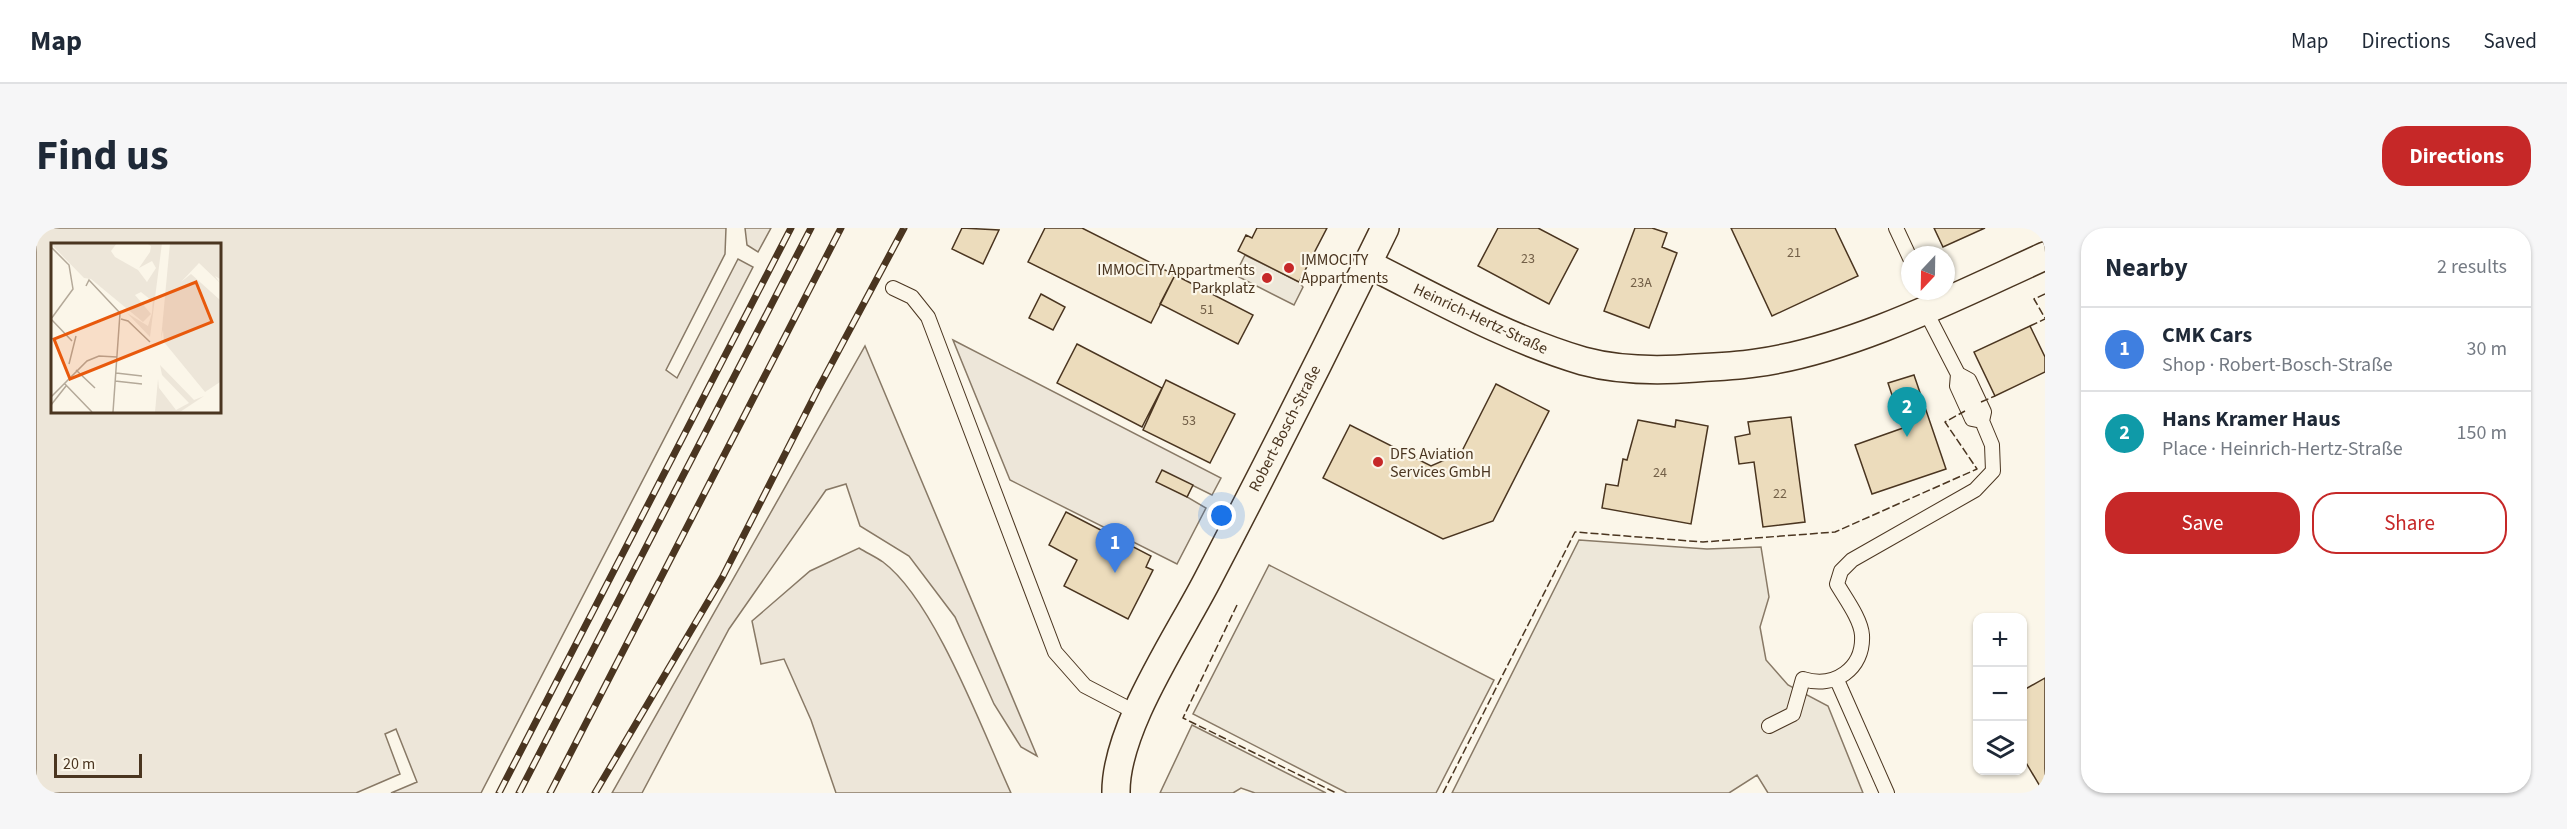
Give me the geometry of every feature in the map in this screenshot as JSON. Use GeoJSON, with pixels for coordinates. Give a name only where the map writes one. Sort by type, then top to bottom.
{"type":"FeatureCollection","features":[{"type":"Feature","properties":{"kind":"street","name":"Robert-Bosch-Straße"},"geometry":{"type":"LineString","coordinates":[[1116,793],[1116,781],[1126,742],[1137,713],[1209,578],[1385,228]]}},
{"type":"Feature","properties":{"kind":"street","name":"Heinrich-Hertz-Straße"},"geometry":{"type":"LineString","coordinates":[[1368,264],[1537,345],[1586,361],[1626,369],[1668,370],[1756,363],[1840,342],[2045,255]]}},
{"type":"Feature","properties":{"kind":"lane"},"geometry":{"type":"LineString","coordinates":[[1896,228],[1904,246]]}},
{"type":"Feature","properties":{"kind":"lane"},"geometry":{"type":"LineString","coordinates":[[893,288],[912,297],[928,317],[1055,652],[1084,686],[1137,713]]}},
{"type":"Feature","properties":{"kind":"lane"},"geometry":{"type":"LineString","coordinates":[[1769,726],[1793,714],[1803,679],[1819,684],[1837,680],[1858,660],[1862,634],[1837,584],[1841,571],[1852,560],[1975,490],[1993,471],[1992,445],[1982,421],[1984,412],[1969,380],[1958,374],[1928,303]]}},
{"type":"Feature","properties":{"kind":"lane"},"geometry":{"type":"LineString","coordinates":[[1837,680],[1887,793]]}},
{"type":"Feature","properties":{"kind":"shaded area"},"geometry":{"type":"Polygon","coordinates":[[[36,228],[726,228],[725,254],[666,370],[677,378],[738,259],[753,267],[481,793],[391,793],[417,782],[396,729],[385,734],[400,774],[356,793],[36,793],[36,228]]]}},
{"type":"Feature","properties":{"kind":"shaded area"},"geometry":{"type":"Polygon","coordinates":[[[745,228],[771,228],[758,252],[747,245],[745,228]]]}},
{"type":"Feature","properties":{"kind":"shaded area","name":"IMMOCITY Appartments Parkplatz"},"geometry":{"type":"Polygon","coordinates":[[[1245,255],[1299,282],[1303,287],[1294,305],[1235,275],[1245,255]]]}},
{"type":"Feature","properties":{"kind":"shaded area"},"geometry":{"type":"Polygon","coordinates":[[[953,340],[1221,478],[1212,495],[1192,485],[1187,497],[1206,508],[1177,564],[1010,480],[953,340]]]}},
{"type":"Feature","properties":{"kind":"shaded area"},"geometry":{"type":"Polygon","coordinates":[[[865,346],[1037,756],[1021,747],[994,704],[955,617],[909,556],[860,526],[846,484],[826,490],[729,629],[642,793],[612,793],[865,346]]]}},
{"type":"Feature","properties":{"kind":"shaded area"},"geometry":{"type":"Polygon","coordinates":[[[1579,540],[1707,549],[1761,547],[1769,597],[1760,627],[1766,660],[1788,685],[1828,706],[1863,793],[1768,793],[1757,775],[1729,793],[1452,793],[1579,540]]]}},
{"type":"Feature","properties":{"kind":"shaded area"},"geometry":{"type":"Polygon","coordinates":[[[859,548],[883,562],[902,581],[921,606],[956,669],[1011,793],[836,793],[811,720],[784,659],[761,664],[752,621],[810,571],[859,548]]]}},
{"type":"Feature","properties":{"kind":"shaded area"},"geometry":{"type":"Polygon","coordinates":[[[1269,565],[1494,680],[1436,793],[1347,793],[1193,714],[1269,565]]]}},
{"type":"Feature","properties":{"kind":"shaded area"},"geometry":{"type":"Polygon","coordinates":[[[1192,725],[1326,793],[1255,793],[1241,788],[1233,793],[1160,793],[1192,725]]]}},
{"type":"Feature","properties":{"kind":"building"},"geometry":{"type":"Polygon","coordinates":[[[962,228],[999,230],[983,264],[952,249],[962,228]]]}},
{"type":"Feature","properties":{"kind":"building"},"geometry":{"type":"Polygon","coordinates":[[[1045,228],[1082,228],[1175,275],[1151,323],[1028,262],[1045,228]]]}},
{"type":"Feature","properties":{"kind":"building","name":"IMMOCITY Appartments"},"geometry":{"type":"Polygon","coordinates":[[[1257,228],[1327,228],[1299,282],[1238,251],[1246,235],[1252,238],[1257,228]]]}},
{"type":"Feature","properties":{"kind":"building"},"geometry":{"type":"Polygon","coordinates":[[[1498,228],[1538,228],[1578,249],[1549,304],[1478,266],[1498,228]]]}},
{"type":"Feature","properties":{"kind":"building"},"geometry":{"type":"Polygon","coordinates":[[[1635,228],[1652,228],[1667,233],[1662,247],[1677,253],[1649,328],[1604,311],[1635,228]]]}},
{"type":"Feature","properties":{"kind":"building"},"geometry":{"type":"Polygon","coordinates":[[[1731,228],[1835,228],[1858,276],[1772,316],[1731,228]]]}},
{"type":"Feature","properties":{"kind":"building"},"geometry":{"type":"Polygon","coordinates":[[[1934,228],[1985,228],[1945,246],[1943,246],[1934,228]]]}},
{"type":"Feature","properties":{"kind":"building"},"geometry":{"type":"Polygon","coordinates":[[[1175,275],[1253,315],[1238,344],[1160,304],[1175,275]]]}},
{"type":"Feature","properties":{"kind":"building"},"geometry":{"type":"Polygon","coordinates":[[[1041,294],[1065,307],[1053,330],[1029,318],[1041,294]]]}},
{"type":"Feature","properties":{"kind":"building"},"geometry":{"type":"Polygon","coordinates":[[[2030,326],[2045,357],[2045,372],[1995,396],[1974,352],[2030,326]]]}},
{"type":"Feature","properties":{"kind":"building"},"geometry":{"type":"Polygon","coordinates":[[[1077,344],[1162,388],[1142,427],[1057,383],[1077,344]]]}},
{"type":"Feature","properties":{"kind":"building"},"geometry":{"type":"Polygon","coordinates":[[[1914,375],[1946,469],[1872,494],[1855,445],[1903,428],[1888,383],[1914,375]]]}},
{"type":"Feature","properties":{"kind":"building"},"geometry":{"type":"Polygon","coordinates":[[[1166,380],[1235,414],[1210,463],[1143,430],[1166,380]]]}},
{"type":"Feature","properties":{"kind":"building","name":"DFS Aviation Services GmbH"},"geometry":{"type":"Polygon","coordinates":[[[1496,384],[1549,411],[1493,521],[1443,539],[1323,478],[1350,425],[1431,466],[1461,453],[1496,384]]]}},
{"type":"Feature","properties":{"kind":"building"},"geometry":{"type":"Polygon","coordinates":[[[1791,417],[1805,522],[1763,527],[1754,462],[1739,464],[1735,437],[1750,434],[1748,422],[1791,417]]]}},
{"type":"Feature","properties":{"kind":"building"},"geometry":{"type":"Polygon","coordinates":[[[1638,420],[1675,427],[1676,420],[1708,426],[1691,524],[1602,508],[1606,484],[1618,486],[1623,459],[1627,460],[1638,420]]]}},
{"type":"Feature","properties":{"kind":"building"},"geometry":{"type":"Polygon","coordinates":[[[1162,470],[1193,485],[1187,497],[1156,482],[1162,470]]]}},
{"type":"Feature","properties":{"kind":"building"},"geometry":{"type":"Polygon","coordinates":[[[1066,512],[1151,556],[1146,567],[1153,570],[1128,619],[1064,586],[1077,560],[1049,545],[1066,512]]]}},
{"type":"Feature","properties":{"kind":"building"},"geometry":{"type":"Polygon","coordinates":[[[2045,678],[2045,793],[2027,764],[2027,688],[2045,678]]]}},
{"type":"Feature","properties":{"kind":"railway"},"geometry":{"type":"LineString","coordinates":[[499,793],[791,228]]}},
{"type":"Feature","properties":{"kind":"railway"},"geometry":{"type":"LineString","coordinates":[[519,793],[811,228]]}},
{"type":"Feature","properties":{"kind":"railway"},"geometry":{"type":"LineString","coordinates":[[550,793],[841,228]]}},
{"type":"Feature","properties":{"kind":"railway"},"geometry":{"type":"LineString","coordinates":[[595,793],[722,578],[817,391],[904,228]]}},
{"type":"Feature","properties":{"kind":"fence"},"geometry":{"type":"LineString","coordinates":[[2045,294],[2034,299],[2045,318]]}},
{"type":"Feature","properties":{"kind":"fence"},"geometry":{"type":"LineString","coordinates":[[2030,326],[2045,319]]}},
{"type":"Feature","properties":{"kind":"fence"},"geometry":{"type":"LineString","coordinates":[[1981,402],[1995,396]]}},
{"type":"Feature","properties":{"kind":"fence"},"geometry":{"type":"LineString","coordinates":[[1443,793],[1575,532],[1703,542],[1835,532],[1977,469],[1945,422],[1965,411]]}},
{"type":"Feature","properties":{"kind":"fence"},"geometry":{"type":"LineString","coordinates":[[1237,605],[1183,718],[1336,793]]}},
{"type":"Feature","properties":{"kind":"place","name":"IMMOCITY Appartments"},"geometry":{"type":"Point","coordinates":[1289,268]}},
{"type":"Feature","properties":{"kind":"place","name":"IMMOCITY Appartments Parkplatz"},"geometry":{"type":"Point","coordinates":[1267,278]}},
{"type":"Feature","properties":{"kind":"place","name":"Hans Kramer Haus"},"geometry":{"type":"Point","coordinates":[1907,437]}},
{"type":"Feature","properties":{"kind":"place","name":"DFS Aviation Services GmbH"},"geometry":{"type":"Point","coordinates":[1378,462]}},
{"type":"Feature","properties":{"kind":"place","name":"CMK Cars"},"geometry":{"type":"Point","coordinates":[1115,573]}}]}
